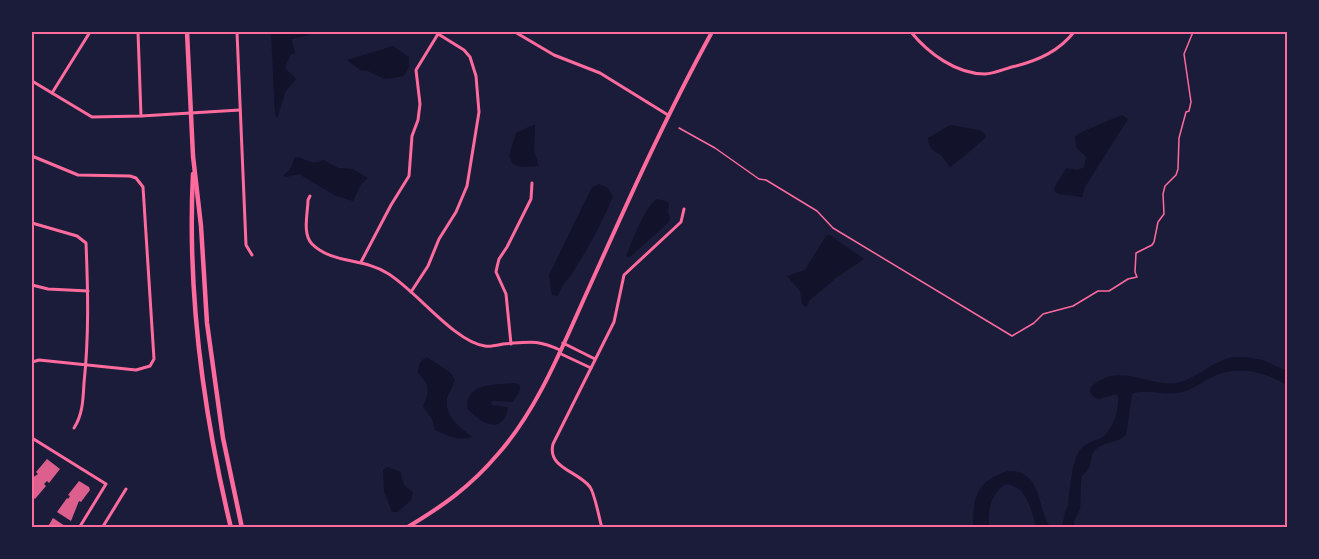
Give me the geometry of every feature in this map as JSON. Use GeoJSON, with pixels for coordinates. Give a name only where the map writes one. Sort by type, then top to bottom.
{"type":"FeatureCollection","features":[{"type":"Feature","properties":{"kind":"main road"},"geometry":{"type":"LineString","coordinates":[[187,32],[207,323],[223,438],[242,528]]}},
{"type":"Feature","properties":{"kind":"main road"},"geometry":{"type":"LineString","coordinates":[[194,156],[190,225],[194,294],[202,370],[213,440],[231,528]]}},
{"type":"Feature","properties":{"kind":"main road"},"geometry":{"type":"LineString","coordinates":[[213,440],[223,438]]}},
{"type":"Feature","properties":{"kind":"street"},"geometry":{"type":"LineString","coordinates":[[52,93],[90,32]]}},
{"type":"Feature","properties":{"kind":"street"},"geometry":{"type":"LineString","coordinates":[[138,32],[141,116]]}},
{"type":"Feature","properties":{"kind":"street"},"geometry":{"type":"LineString","coordinates":[[237,32],[246,245],[252,255]]}},
{"type":"Feature","properties":{"kind":"street"},"geometry":{"type":"LineString","coordinates":[[516,32],[554,55],[600,73],[668,115]]}},
{"type":"Feature","properties":{"kind":"street"},"geometry":{"type":"LineString","coordinates":[[406,528],[442,507],[470,484],[499,453],[524,418],[560,351],[668,115],[712,32]]}},
{"type":"Feature","properties":{"kind":"street"},"geometry":{"type":"LineString","coordinates":[[910,32],[940,59],[966,71],[986,75],[1033,61],[1053,51],[1067,41],[1074,32]]}},
{"type":"Feature","properties":{"kind":"street"},"geometry":{"type":"LineString","coordinates":[[362,262],[382,220],[409,176],[412,136],[418,120],[420,104],[416,70],[437,33],[464,50],[470,57],[476,76],[479,112],[467,186],[456,212],[439,239],[428,266],[411,292]]}},
{"type":"Feature","properties":{"kind":"street"},"geometry":{"type":"LineString","coordinates":[[32,81],[92,117],[240,110]]}},
{"type":"Feature","properties":{"kind":"street"},"geometry":{"type":"LineString","coordinates":[[32,156],[78,175],[130,176],[136,178],[143,186],[154,359],[150,366],[136,370],[39,360],[32,362]]}},
{"type":"Feature","properties":{"kind":"street"},"geometry":{"type":"LineString","coordinates":[[511,344],[507,294],[496,272],[499,259],[531,199],[532,183]]}},
{"type":"Feature","properties":{"kind":"street"},"geometry":{"type":"LineString","coordinates":[[310,196],[307,235],[310,243],[326,254],[348,261],[362,262],[386,272],[453,330],[472,341],[485,346],[542,341],[591,368]]}},
{"type":"Feature","properties":{"kind":"street"},"geometry":{"type":"LineString","coordinates":[[602,528],[590,487],[554,460],[551,452],[553,444],[614,321],[624,275],[681,222],[684,209]]}},
{"type":"Feature","properties":{"kind":"street"},"geometry":{"type":"LineString","coordinates":[[32,223],[82,238],[86,243],[88,291],[86,365],[81,418],[74,428]]}},
{"type":"Feature","properties":{"kind":"street"},"geometry":{"type":"LineString","coordinates":[[32,285],[48,289],[88,291]]}},
{"type":"Feature","properties":{"kind":"street"},"geometry":{"type":"LineString","coordinates":[[563,344],[595,359]]}},
{"type":"Feature","properties":{"kind":"street"},"geometry":{"type":"LineString","coordinates":[[32,438],[106,484],[79,528]]}},
{"type":"Feature","properties":{"kind":"street"},"geometry":{"type":"LineString","coordinates":[[102,528],[126,489]]}},
{"type":"Feature","properties":{"kind":"path"},"geometry":{"type":"LineString","coordinates":[[679,128],[759,179],[763,179],[817,211],[833,228],[1012,336],[1034,323],[1043,314],[1073,306],[1098,291],[1109,291],[1136,277],[1136,253],[1154,242],[1158,222],[1164,214],[1165,186],[1176,175],[1178,169],[1179,138],[1186,112],[1190,107],[1184,54],[1193,32]]}},
{"type":"Feature","properties":{"kind":"shaded area"},"geometry":{"type":"Polygon","coordinates":[[[271,32],[307,32],[309,35],[292,39],[295,54],[291,54],[285,68],[296,79],[286,91],[277,118],[275,114],[271,32]]]}},
{"type":"Feature","properties":{"kind":"shaded area"},"geometry":{"type":"Polygon","coordinates":[[[393,46],[409,57],[409,67],[404,76],[385,79],[360,70],[347,60],[393,46]]]}},
{"type":"Feature","properties":{"kind":"shaded area"},"geometry":{"type":"Polygon","coordinates":[[[1122,115],[1128,119],[1085,187],[1082,197],[1055,192],[1054,188],[1066,168],[1078,170],[1084,167],[1086,157],[1076,147],[1075,136],[1122,115]]]}},
{"type":"Feature","properties":{"kind":"shaded area"},"geometry":{"type":"Polygon","coordinates":[[[535,125],[534,152],[539,166],[521,167],[513,164],[509,156],[516,133],[535,125]]]}},
{"type":"Feature","properties":{"kind":"shaded area"},"geometry":{"type":"Polygon","coordinates":[[[950,125],[979,130],[986,137],[950,167],[931,148],[928,138],[950,125]]]}},
{"type":"Feature","properties":{"kind":"shaded area"},"geometry":{"type":"Polygon","coordinates":[[[295,157],[311,162],[324,160],[338,168],[353,169],[368,178],[361,184],[353,201],[336,196],[299,174],[286,177],[283,175],[290,170],[295,157]]]}},
{"type":"Feature","properties":{"kind":"shaded area"},"geometry":{"type":"Polygon","coordinates":[[[599,184],[608,188],[613,196],[593,238],[569,278],[557,296],[552,295],[549,275],[592,187],[599,184]]]}},
{"type":"Feature","properties":{"kind":"shaded area"},"geometry":{"type":"Polygon","coordinates":[[[657,199],[669,204],[669,222],[630,257],[626,256],[644,216],[657,199]]]}},
{"type":"Feature","properties":{"kind":"shaded area"},"geometry":{"type":"Polygon","coordinates":[[[830,235],[864,259],[836,278],[805,307],[802,304],[800,291],[787,276],[805,270],[826,236],[830,235]]]}},
{"type":"Feature","properties":{"kind":"shaded area"},"geometry":{"type":"Polygon","coordinates":[[[427,357],[451,373],[455,380],[447,398],[448,410],[454,421],[472,437],[458,438],[435,430],[432,419],[423,406],[428,388],[418,373],[420,364],[427,357]]]}},
{"type":"Feature","properties":{"kind":"shaded area"},"geometry":{"type":"Polygon","coordinates":[[[1244,357],[1263,360],[1287,371],[1287,385],[1270,376],[1241,370],[1221,373],[1183,392],[1172,394],[1137,392],[1132,394],[1126,435],[1095,450],[1089,468],[1082,476],[1080,508],[1074,527],[1062,527],[1077,455],[1088,443],[1106,434],[1116,415],[1117,394],[1095,398],[1090,391],[1091,387],[1112,376],[1123,375],[1155,382],[1176,383],[1189,379],[1226,359],[1244,357]]]}},
{"type":"Feature","properties":{"kind":"shaded area"},"geometry":{"type":"Polygon","coordinates":[[[515,383],[520,385],[520,390],[513,402],[491,402],[492,405],[508,407],[501,422],[491,424],[484,422],[467,408],[471,393],[476,389],[483,386],[515,383]]]}},
{"type":"Feature","properties":{"kind":"shaded area"},"geometry":{"type":"Polygon","coordinates":[[[387,467],[401,472],[404,484],[413,492],[411,500],[398,512],[392,512],[384,491],[383,470],[387,467]]]}},
{"type":"Feature","properties":{"kind":"shaded area"},"geometry":{"type":"Polygon","coordinates":[[[1008,471],[1019,472],[1033,483],[1050,527],[1036,527],[1024,494],[1006,484],[993,497],[989,527],[973,527],[974,507],[979,491],[989,480],[1008,471]]]}},
{"type":"Feature","properties":{"kind":"building"},"geometry":{"type":"Polygon","coordinates":[[[47,459],[60,469],[49,483],[47,481],[44,484],[46,486],[35,499],[32,496],[32,478],[38,474],[36,472],[47,459]]]}},
{"type":"Feature","properties":{"kind":"building"},"geometry":{"type":"Polygon","coordinates":[[[79,481],[90,490],[81,502],[79,501],[71,521],[57,512],[79,481]]]}},
{"type":"Feature","properties":{"kind":"building"},"geometry":{"type":"Polygon","coordinates":[[[53,518],[68,528],[47,528],[53,518]]]}}]}
